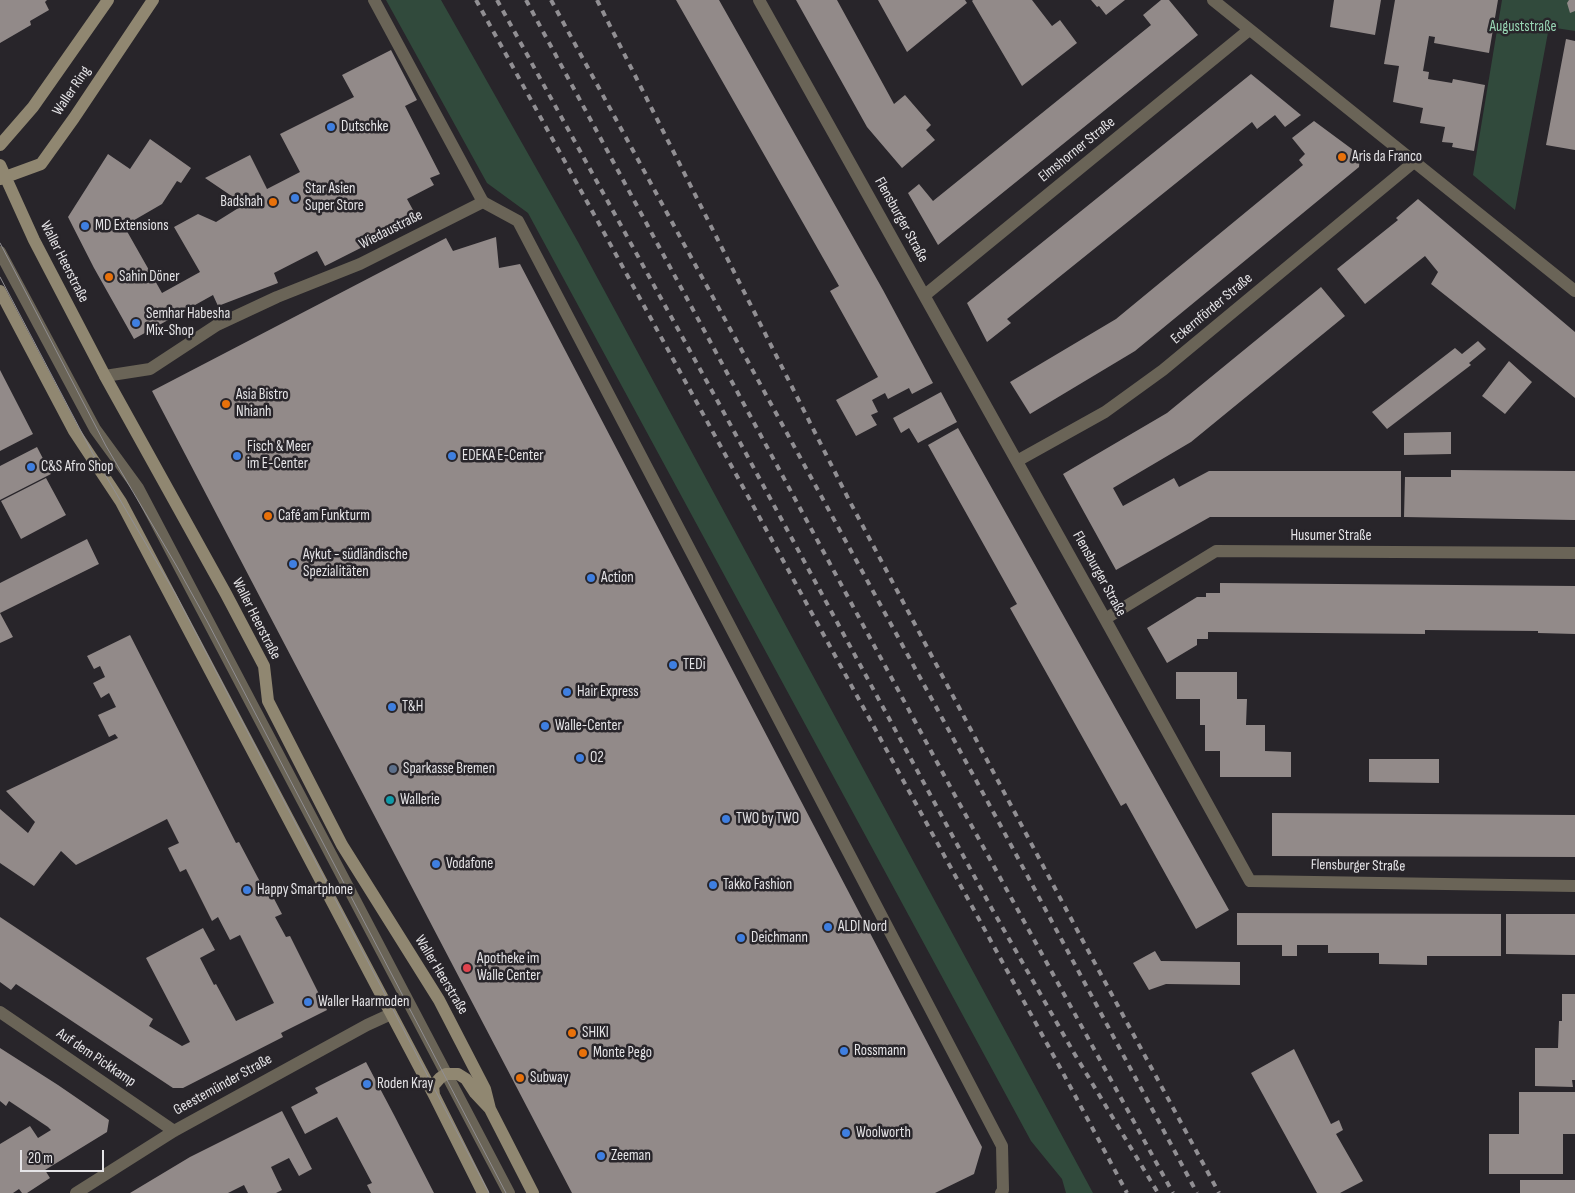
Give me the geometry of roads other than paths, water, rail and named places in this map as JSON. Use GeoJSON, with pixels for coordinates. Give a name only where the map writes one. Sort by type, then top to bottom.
{"type":"FeatureCollection","features":[{"type":"Feature","properties":{"kind":"main road","name":"Waller Ring"},"geometry":{"type":"LineString","coordinates":[[0,145],[33,107],[108,0]]}},
{"type":"Feature","properties":{"kind":"main road","name":"Waller Ring"},"geometry":{"type":"LineString","coordinates":[[3,178],[41,164],[153,0]]}},
{"type":"Feature","properties":{"kind":"main road","name":"Waller Heerstraße"},"geometry":{"type":"LineString","coordinates":[[0,165],[3,178],[105,376],[264,666],[268,701],[329,820],[342,845],[439,1000],[485,1089],[490,1109],[533,1193]]}},
{"type":"Feature","properties":{"kind":"main road"},"geometry":{"type":"LineString","coordinates":[[0,291],[74,431],[121,502],[434,1095],[483,1193]]}},
{"type":"Feature","properties":{"kind":"main road"},"geometry":{"type":"LineString","coordinates":[[434,1095],[433,1086],[440,1078],[446,1074],[458,1074],[466,1079],[475,1094],[490,1109]]}},
{"type":"Feature","properties":{"kind":"street"},"geometry":{"type":"LineString","coordinates":[[374,0],[483,202],[518,221],[1002,1146],[1003,1190],[1001,1193]]}},
{"type":"Feature","properties":{"kind":"street","name":"Flensburger Straße"},"geometry":{"type":"LineString","coordinates":[[759,0],[1250,881],[1575,886]]}},
{"type":"Feature","properties":{"kind":"street"},"geometry":{"type":"LineString","coordinates":[[1213,0],[1575,292]]}},
{"type":"Feature","properties":{"kind":"street","name":"Elmshorner Straße"},"geometry":{"type":"LineString","coordinates":[[925,295],[1249,30]]}},
{"type":"Feature","properties":{"kind":"street","name":"Eckernförder Straße"},"geometry":{"type":"LineString","coordinates":[[1017,461],[1105,412],[1163,370],[1414,162]]}},
{"type":"Feature","properties":{"kind":"street","name":"Wiedaustraße"},"geometry":{"type":"LineString","coordinates":[[105,376],[150,369],[217,325],[276,297],[360,264],[483,202]]}},
{"type":"Feature","properties":{"kind":"street"},"geometry":{"type":"LineString","coordinates":[[0,252],[95,429],[138,488],[509,1193]]}},
{"type":"Feature","properties":{"kind":"street","name":"Husumer Straße"},"geometry":{"type":"LineString","coordinates":[[1105,619],[1216,551],[1575,553]]}},
{"type":"Feature","properties":{"kind":"street","name":"Auf dem Pickkamp"},"geometry":{"type":"LineString","coordinates":[[0,1012],[174,1131]]}},
{"type":"Feature","properties":{"kind":"street","name":"Geestemünder Straße"},"geometry":{"type":"LineString","coordinates":[[76,1193],[174,1131],[358,1030],[391,1014]]}},
{"type":"Feature","properties":{"kind":"tram line"},"geometry":{"type":"LineString","coordinates":[[0,243],[106,446],[207,621],[506,1193]]}},
{"type":"Feature","properties":{"kind":"tram line"},"geometry":{"type":"LineString","coordinates":[[0,277],[93,454],[175,593],[489,1193]]}},
{"type":"Feature","properties":{"kind":"railway"},"geometry":{"type":"LineString","coordinates":[[476,0],[1127,1193]]}},
{"type":"Feature","properties":{"kind":"railway"},"geometry":{"type":"LineString","coordinates":[[497,0],[723,411],[992,909],[1074,1053],[1158,1193]]}},
{"type":"Feature","properties":{"kind":"railway"},"geometry":{"type":"LineString","coordinates":[[526,0],[952,790],[1173,1193]]}},
{"type":"Feature","properties":{"kind":"railway"},"geometry":{"type":"LineString","coordinates":[[551,0],[996,817],[1197,1193]]}},
{"type":"Feature","properties":{"kind":"railway"},"geometry":{"type":"LineString","coordinates":[[597,0],[849,500],[1219,1193]]}},
{"type":"Feature","properties":{"kind":"place","name":"Dutschke"},"geometry":{"type":"Point","coordinates":[331,127]}},
{"type":"Feature","properties":{"kind":"place","name":"Aris da Franco"},"geometry":{"type":"Point","coordinates":[1342,157]}},
{"type":"Feature","properties":{"kind":"place","name":"Star Asien Super Store"},"geometry":{"type":"Point","coordinates":[295,198]}},
{"type":"Feature","properties":{"kind":"place","name":"Badshah"},"geometry":{"type":"Point","coordinates":[273,202]}},
{"type":"Feature","properties":{"kind":"place","name":"MD Extensions"},"geometry":{"type":"Point","coordinates":[85,226]}},
{"type":"Feature","properties":{"kind":"place","name":"Sahin Döner"},"geometry":{"type":"Point","coordinates":[109,277]}},
{"type":"Feature","properties":{"kind":"place","name":"Semhar Habesha Mix-Shop"},"geometry":{"type":"Point","coordinates":[136,323]}},
{"type":"Feature","properties":{"kind":"place","name":"Asia Bistro Nhianh"},"geometry":{"type":"Point","coordinates":[226,404]}},
{"type":"Feature","properties":{"kind":"place","name":"Fisch & Meer im E-Center"},"geometry":{"type":"Point","coordinates":[237,456]}},
{"type":"Feature","properties":{"kind":"place","name":"EDEKA E-Center"},"geometry":{"type":"Point","coordinates":[452,456]}},
{"type":"Feature","properties":{"kind":"place","name":"C&S Afro Shop"},"geometry":{"type":"Point","coordinates":[31,467]}},
{"type":"Feature","properties":{"kind":"place","name":"Café am Funkturm"},"geometry":{"type":"Point","coordinates":[268,516]}},
{"type":"Feature","properties":{"kind":"place","name":"Aykut - südländische Spezialitäten"},"geometry":{"type":"Point","coordinates":[293,564]}},
{"type":"Feature","properties":{"kind":"place","name":"Action"},"geometry":{"type":"Point","coordinates":[591,578]}},
{"type":"Feature","properties":{"kind":"place","name":"TEDi"},"geometry":{"type":"Point","coordinates":[673,665]}},
{"type":"Feature","properties":{"kind":"place","name":"Hair Express"},"geometry":{"type":"Point","coordinates":[567,692]}},
{"type":"Feature","properties":{"kind":"place","name":"T&H"},"geometry":{"type":"Point","coordinates":[392,707]}},
{"type":"Feature","properties":{"kind":"place","name":"Walle-Center"},"geometry":{"type":"Point","coordinates":[545,726]}},
{"type":"Feature","properties":{"kind":"place","name":"O2"},"geometry":{"type":"Point","coordinates":[580,758]}},
{"type":"Feature","properties":{"kind":"place","name":"Sparkasse Bremen"},"geometry":{"type":"Point","coordinates":[393,769]}},
{"type":"Feature","properties":{"kind":"place","name":"Wallerie"},"geometry":{"type":"Point","coordinates":[390,800]}},
{"type":"Feature","properties":{"kind":"place","name":"TWO by TWO"},"geometry":{"type":"Point","coordinates":[726,819]}},
{"type":"Feature","properties":{"kind":"place","name":"Vodafone"},"geometry":{"type":"Point","coordinates":[436,864]}},
{"type":"Feature","properties":{"kind":"place","name":"Takko Fashion"},"geometry":{"type":"Point","coordinates":[713,885]}},
{"type":"Feature","properties":{"kind":"place","name":"Happy Smartphone"},"geometry":{"type":"Point","coordinates":[247,890]}},
{"type":"Feature","properties":{"kind":"place","name":"ALDI Nord"},"geometry":{"type":"Point","coordinates":[828,927]}},
{"type":"Feature","properties":{"kind":"place","name":"Deichmann"},"geometry":{"type":"Point","coordinates":[741,938]}},
{"type":"Feature","properties":{"kind":"place","name":"Apotheke im Walle Center"},"geometry":{"type":"Point","coordinates":[467,968]}},
{"type":"Feature","properties":{"kind":"place","name":"Waller Haarmoden"},"geometry":{"type":"Point","coordinates":[308,1002]}},
{"type":"Feature","properties":{"kind":"place","name":"SHIKI"},"geometry":{"type":"Point","coordinates":[572,1033]}},
{"type":"Feature","properties":{"kind":"place","name":"Rossmann"},"geometry":{"type":"Point","coordinates":[844,1051]}},
{"type":"Feature","properties":{"kind":"place","name":"Monte Pego"},"geometry":{"type":"Point","coordinates":[583,1053]}},
{"type":"Feature","properties":{"kind":"place","name":"Subway"},"geometry":{"type":"Point","coordinates":[520,1078]}},
{"type":"Feature","properties":{"kind":"place","name":"Roden Kray"},"geometry":{"type":"Point","coordinates":[367,1084]}},
{"type":"Feature","properties":{"kind":"place","name":"Woolworth"},"geometry":{"type":"Point","coordinates":[846,1133]}},
{"type":"Feature","properties":{"kind":"place","name":"Zeeman"},"geometry":{"type":"Point","coordinates":[601,1156]}},
{"type":"Feature","properties":{"kind":"park label","name":"Auguststraße"},"geometry":{"type":"Point","coordinates":[1523,27]}}]}
